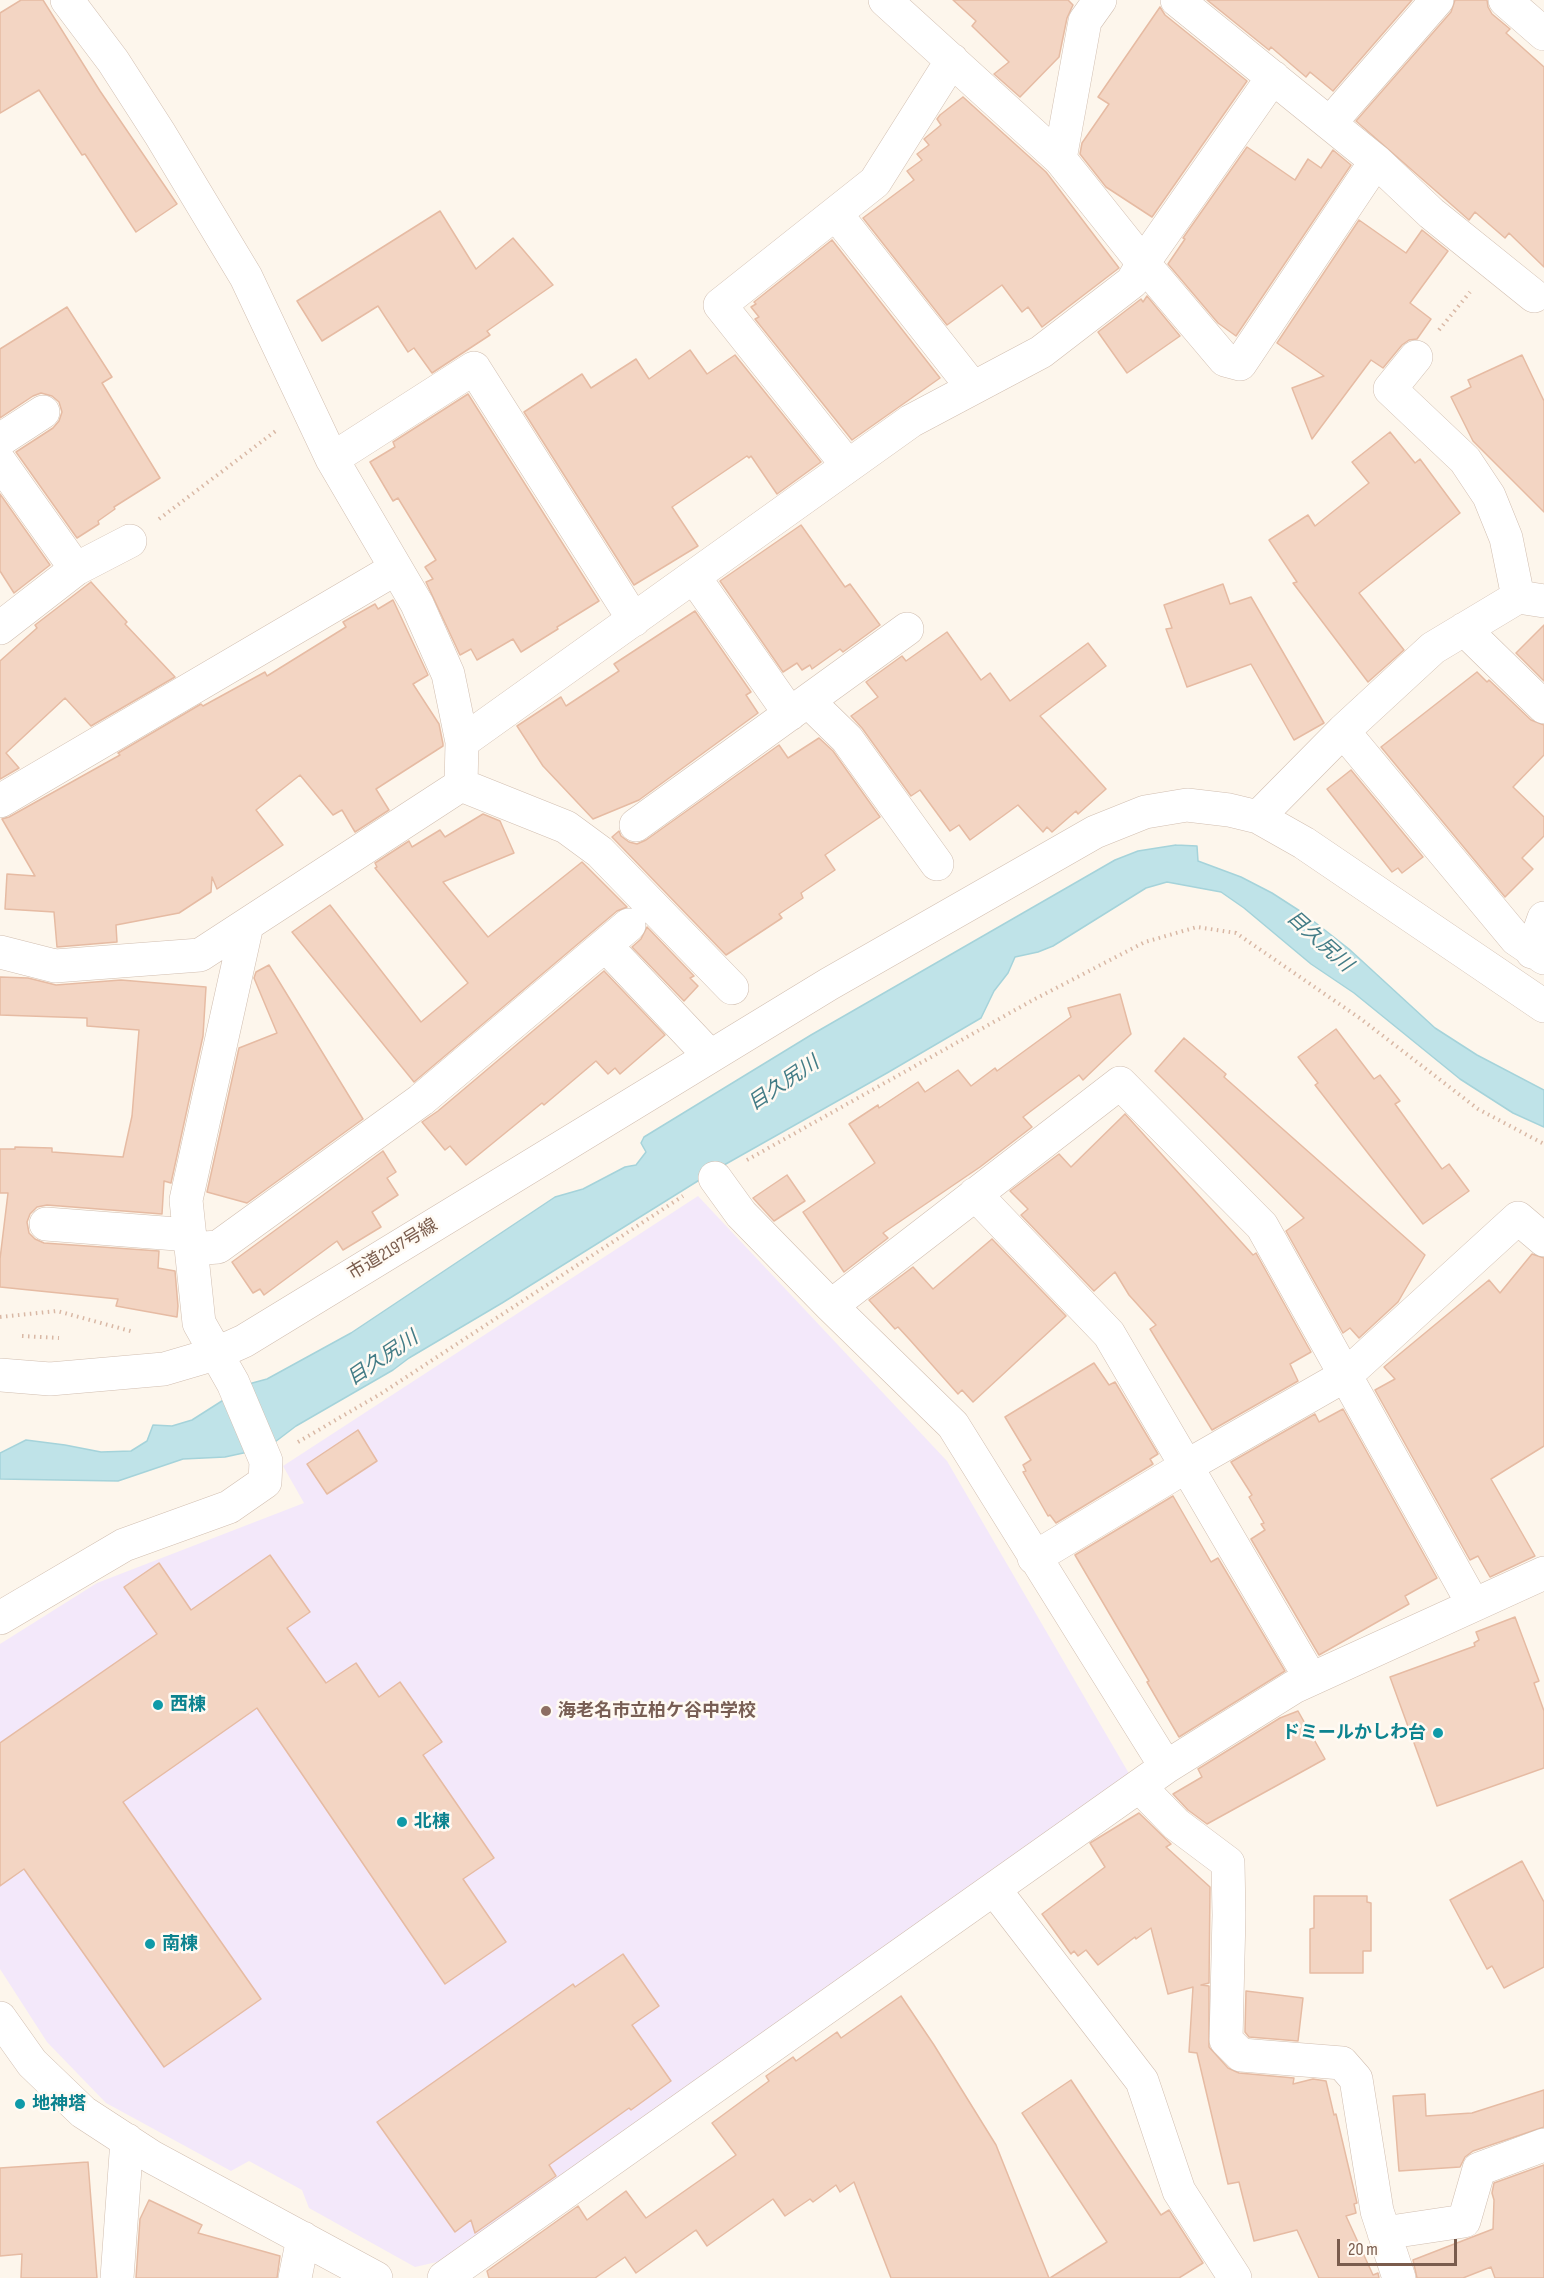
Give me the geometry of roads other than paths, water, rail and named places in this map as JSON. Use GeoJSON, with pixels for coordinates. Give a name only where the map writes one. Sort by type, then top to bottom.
{"type":"FeatureCollection","features":[{"type":"Feature","properties":{"kind":"street"},"geometry":{"type":"LineString","coordinates":[[67,0],[113,61],[155,125],[246,277],[332,459],[417,604],[448,674],[462,742],[461,785]]}},
{"type":"Feature","properties":{"kind":"street"},"geometry":{"type":"LineString","coordinates":[[885,0],[1060,159],[1143,263],[1225,360],[1240,364],[1376,161]]}},
{"type":"Feature","properties":{"kind":"street"},"geometry":{"type":"LineString","coordinates":[[1060,159],[1085,21],[1100,0]]}},
{"type":"Feature","properties":{"kind":"street"},"geometry":{"type":"LineString","coordinates":[[1177,0],[1376,161],[1431,213],[1534,296]]}},
{"type":"Feature","properties":{"kind":"street"},"geometry":{"type":"LineString","coordinates":[[1330,123],[1437,0]]}},
{"type":"Feature","properties":{"kind":"street"},"geometry":{"type":"LineString","coordinates":[[1505,0],[1544,34]]}},
{"type":"Feature","properties":{"kind":"street"},"geometry":{"type":"LineString","coordinates":[[848,466],[720,305],[875,182],[952,60]]}},
{"type":"Feature","properties":{"kind":"street"},"geometry":{"type":"LineString","coordinates":[[462,742],[911,421],[1041,352],[1132,282],[1273,77]]}},
{"type":"Feature","properties":{"kind":"street"},"geometry":{"type":"LineString","coordinates":[[836,214],[974,388]]}},
{"type":"Feature","properties":{"kind":"street"},"geometry":{"type":"LineString","coordinates":[[1258,817],[1343,731],[1432,648],[1464,629],[1531,599],[1489,496],[1465,460],[1390,389],[1416,357]]}},
{"type":"Feature","properties":{"kind":"street"},"geometry":{"type":"LineString","coordinates":[[332,459],[474,368],[634,620]]}},
{"type":"Feature","properties":{"kind":"street"},"geometry":{"type":"LineString","coordinates":[[0,440],[43,412]]}},
{"type":"Feature","properties":{"kind":"street"},"geometry":{"type":"LineString","coordinates":[[0,462],[76,569]]}},
{"type":"Feature","properties":{"kind":"street"},"geometry":{"type":"LineString","coordinates":[[0,628],[76,569],[130,541]]}},
{"type":"Feature","properties":{"kind":"street"},"geometry":{"type":"LineString","coordinates":[[0,801],[395,569]]}},
{"type":"Feature","properties":{"kind":"street"},"geometry":{"type":"LineString","coordinates":[[694,577],[799,707],[847,739],[937,864]]}},
{"type":"Feature","properties":{"kind":"street"},"geometry":{"type":"LineString","coordinates":[[636,825],[907,629]]}},
{"type":"Feature","properties":{"kind":"street"},"geometry":{"type":"LineString","coordinates":[[1464,629],[1544,707]]}},
{"type":"Feature","properties":{"kind":"street"},"geometry":{"type":"LineString","coordinates":[[1343,731],[1516,939],[1538,955],[1544,918]]}},
{"type":"Feature","properties":{"kind":"street"},"geometry":{"type":"LineString","coordinates":[[0,952],[55,966],[200,955],[461,785]]}},
{"type":"Feature","properties":{"kind":"street"},"geometry":{"type":"LineString","coordinates":[[461,785],[566,827],[600,852],[732,988]]}},
{"type":"Feature","properties":{"kind":"street","name":"市道2197号線"},"geometry":{"type":"LineString","coordinates":[[0,1374],[50,1379],[164,1369],[215,1354],[244,1341],[829,984],[1095,832],[1145,812],[1187,805],[1229,810],[1258,817],[1304,843],[1544,1005]]}},
{"type":"Feature","properties":{"kind":"street"},"geometry":{"type":"LineString","coordinates":[[0,1618],[124,1545],[229,1507],[265,1482],[264,1455],[233,1383],[199,1323],[186,1200],[247,925]]}},
{"type":"Feature","properties":{"kind":"street"},"geometry":{"type":"LineString","coordinates":[[46,1224],[218,1247],[412,1107],[617,935],[710,1056]]}},
{"type":"Feature","properties":{"kind":"street"},"geometry":{"type":"LineString","coordinates":[[831,1306],[1120,1083],[1262,1226],[1473,1604]]}},
{"type":"Feature","properties":{"kind":"street"},"geometry":{"type":"LineString","coordinates":[[715,1178],[741,1214],[953,1425],[1166,1767]]}},
{"type":"Feature","properties":{"kind":"street"},"geometry":{"type":"LineString","coordinates":[[975,1194],[1109,1334],[1311,1679]]}},
{"type":"Feature","properties":{"kind":"street"},"geometry":{"type":"LineString","coordinates":[[1034,1558],[1185,1467],[1346,1375],[1518,1218],[1544,1240]]}},
{"type":"Feature","properties":{"kind":"street"},"geometry":{"type":"LineString","coordinates":[[444,2278],[1166,1767],[1294,1687],[1544,1573]]}},
{"type":"Feature","properties":{"kind":"street"},"geometry":{"type":"LineString","coordinates":[[1139,1786],[1176,1824],[1228,1863],[1226,2040],[1241,2055],[1342,2063],[1356,2079],[1377,2211],[1399,2278]]}},
{"type":"Feature","properties":{"kind":"street"},"geometry":{"type":"LineString","coordinates":[[994,1889],[1142,2081],[1179,2191],[1235,2278]]}},
{"type":"Feature","properties":{"kind":"street"},"geometry":{"type":"LineString","coordinates":[[0,2018],[32,2063],[83,2112],[152,2157],[376,2278]]}},
{"type":"Feature","properties":{"kind":"street"},"geometry":{"type":"LineString","coordinates":[[117,2278],[127,2140]]}},
{"type":"Feature","properties":{"kind":"street"},"geometry":{"type":"LineString","coordinates":[[1384,2233],[1464,2221],[1479,2169],[1544,2145]]}},
{"type":"Feature","properties":{"kind":"street"},"geometry":{"type":"LineString","coordinates":[[295,2278],[303,2238]]}},
{"type":"Feature","properties":{"kind":"water","name":"目久尻川"},"geometry":{"type":"Polygon","coordinates":[[[1176,845],[1197,846],[1198,861],[1241,877],[1303,913],[1349,949],[1435,1028],[1477,1055],[1544,1090],[1544,1127],[1513,1113],[1460,1079],[1354,993],[1311,964],[1244,908],[1221,892],[1167,882],[1146,888],[1053,946],[1015,957],[981,1018],[717,1169],[393,1370],[296,1426],[271,1445],[245,1385],[267,1379],[351,1333],[555,1197],[583,1189],[625,1167],[636,1165],[646,1152],[641,1143],[644,1137],[811,1035],[1115,860],[1138,851],[1176,845]]]}},
{"type":"Feature","properties":{"kind":"water"},"geometry":{"type":"Polygon","coordinates":[[[225,1399],[248,1452],[225,1457],[183,1459],[118,1481],[0,1479],[0,1453],[26,1440],[101,1452],[131,1451],[147,1441],[153,1425],[172,1426],[192,1420],[225,1399]]]}},
{"type":"Feature","properties":{"kind":"place","name":"西棟"},"geometry":{"type":"Point","coordinates":[158,1705]}},
{"type":"Feature","properties":{"kind":"place","name":"海老名市立柏ケ谷中学校"},"geometry":{"type":"Point","coordinates":[546,1711]}},
{"type":"Feature","properties":{"kind":"place","name":"ドミールかしわ台"},"geometry":{"type":"Point","coordinates":[1438,1733]}},
{"type":"Feature","properties":{"kind":"place","name":"北棟"},"geometry":{"type":"Point","coordinates":[402,1822]}},
{"type":"Feature","properties":{"kind":"place","name":"南棟"},"geometry":{"type":"Point","coordinates":[150,1944]}},
{"type":"Feature","properties":{"kind":"place","name":"地神塔"},"geometry":{"type":"Point","coordinates":[20,2104]}}]}
